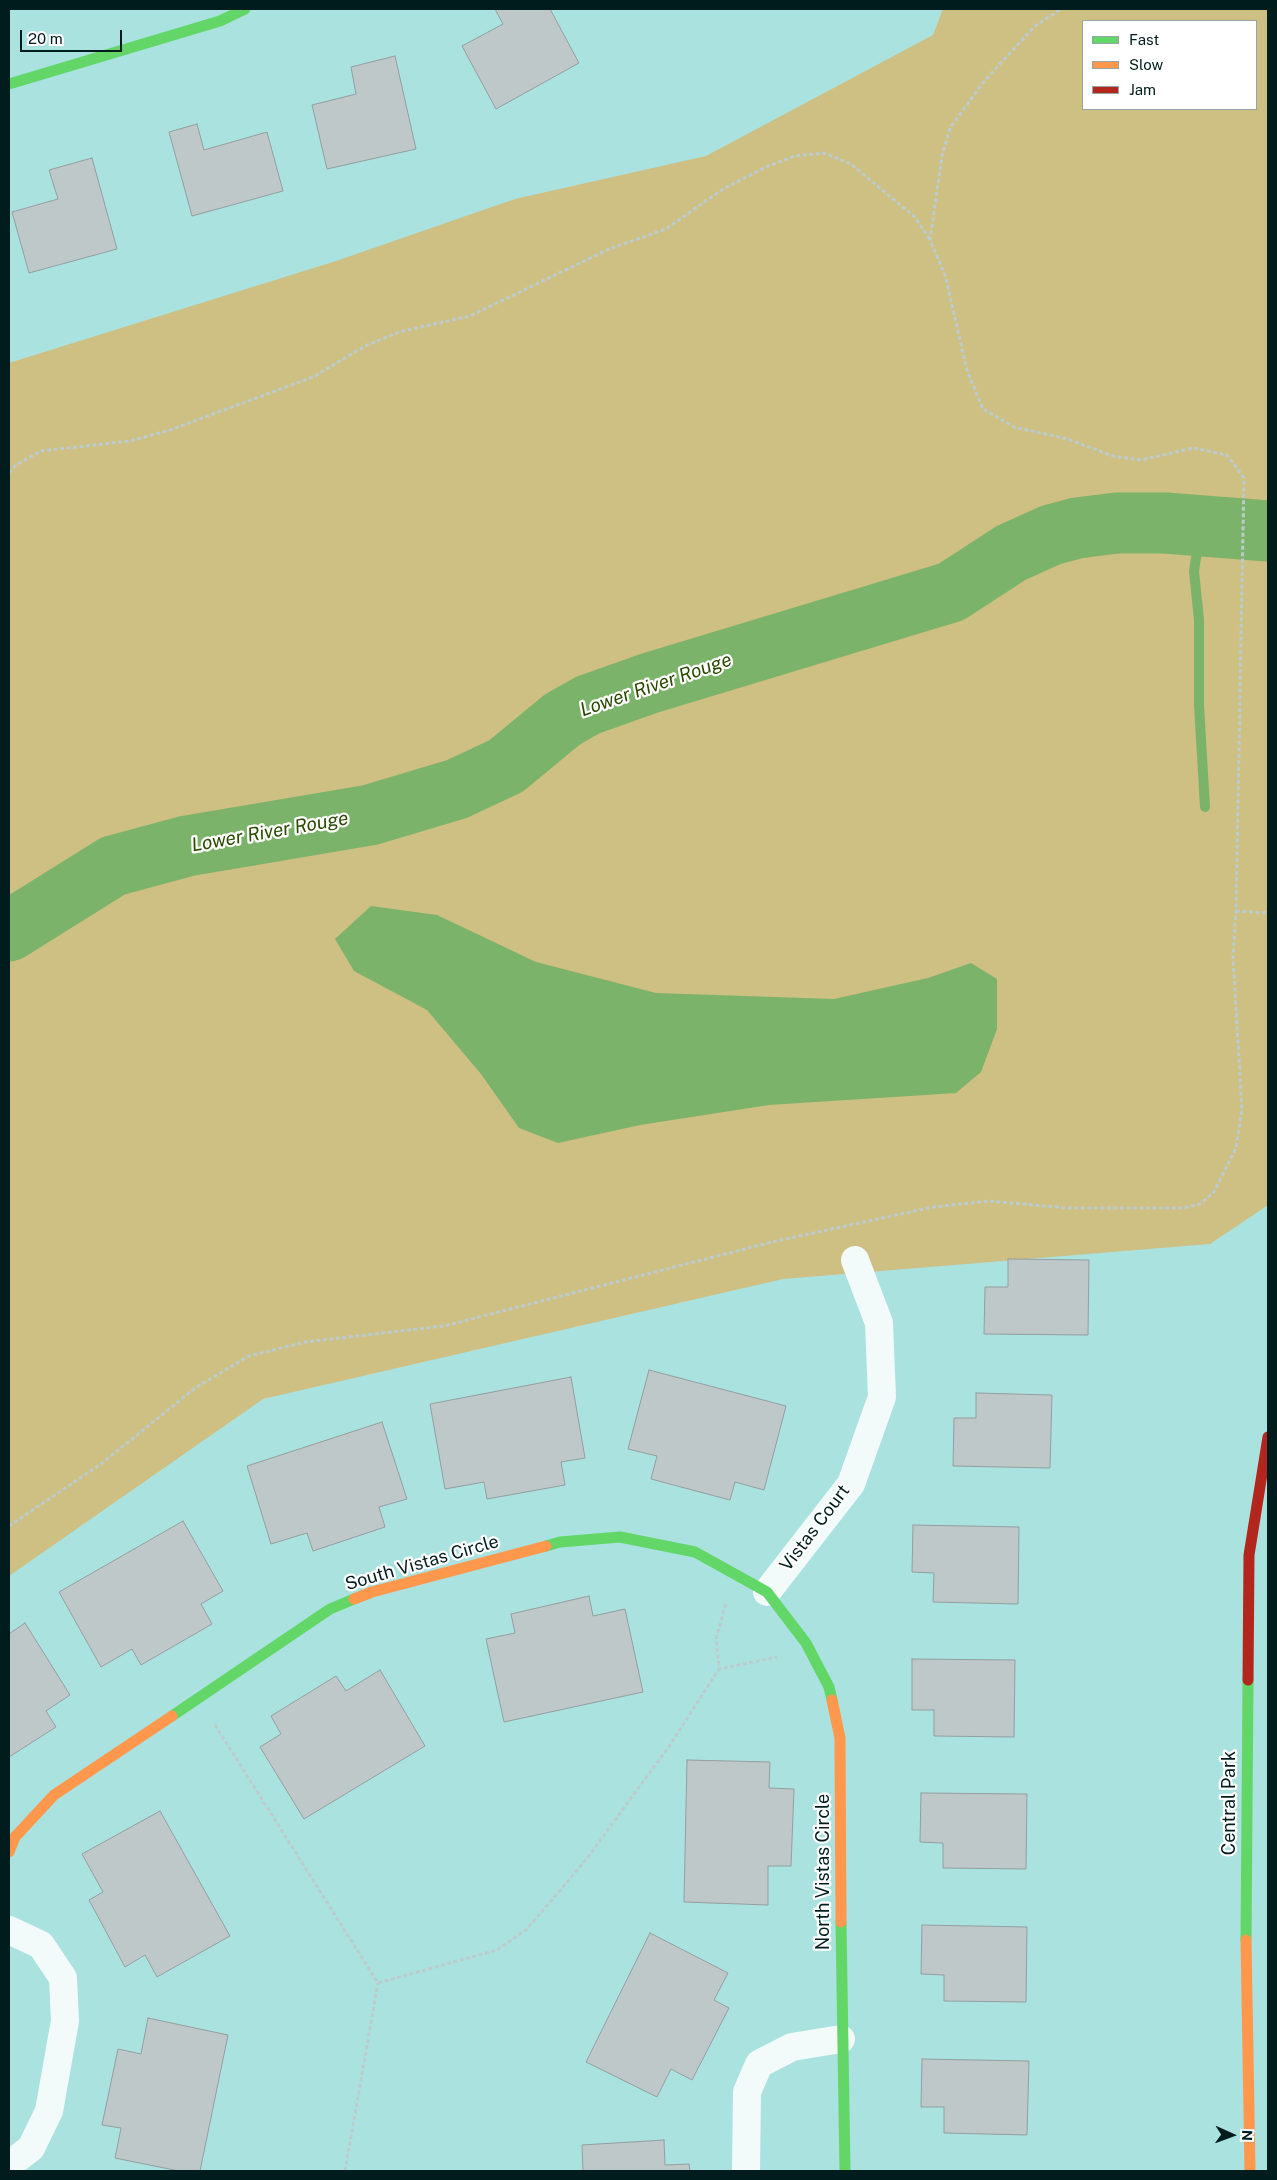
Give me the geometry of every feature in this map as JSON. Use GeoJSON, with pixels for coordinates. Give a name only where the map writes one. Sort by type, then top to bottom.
{"type":"FeatureCollection","features":[{"type":"Feature","properties":{"kind":"street"},"geometry":{"type":"LineString","coordinates":[[9,84],[220,21],[245,9]]}},
{"type":"Feature","properties":{"kind":"street","name":"Vistas Court"},"geometry":{"type":"LineString","coordinates":[[756,1587],[851,1484],[882,1397],[879,1323],[855,1260]]}},
{"type":"Feature","properties":{"kind":"street","name":"Central Park"},"geometry":{"type":"LineString","coordinates":[[1250,2171],[1246,1931],[1248,1565],[1268,1437]]}},
{"type":"Feature","properties":{"kind":"street","name":"South Vistas Circle"},"geometry":{"type":"LineString","coordinates":[[9,1852],[15,1837],[54,1795],[330,1609],[372,1592],[560,1542],[620,1537],[695,1552],[756,1587]]}},
{"type":"Feature","properties":{"kind":"street","name":"North Vistas Circle"},"geometry":{"type":"LineString","coordinates":[[756,1587],[806,1643],[829,1687],[840,1738],[841,2039],[845,2171]]}},
{"type":"Feature","properties":{"kind":"street"},"geometry":{"type":"LineString","coordinates":[[9,1930],[41,1945],[62,1978],[65,2021],[49,2112],[31,2148],[9,2165]]}},
{"type":"Feature","properties":{"kind":"street"},"geometry":{"type":"LineString","coordinates":[[746,2171],[747,2092],[759,2064],[792,2047],[841,2039]]}},
{"type":"Feature","properties":{"kind":"path"},"geometry":{"type":"LineString","coordinates":[[930,240],[942,156],[950,128],[986,79],[1035,26],[1061,9]]}},
{"type":"Feature","properties":{"kind":"path"},"geometry":{"type":"LineString","coordinates":[[9,473],[16,465],[41,451],[130,440],[170,430],[313,377],[365,346],[399,332],[470,316],[609,249],[666,229],[723,189],[766,167],[795,156],[824,153],[851,164],[915,217],[930,240],[945,274],[967,370],[983,410],[1014,427],[1068,439],[1113,456],[1141,460],[1193,448],[1227,455],[1244,478],[1243,607],[1236,911],[1233,957],[1242,1109],[1236,1148],[1214,1192],[1200,1204],[1184,1208],[1068,1208],[988,1201],[933,1207],[772,1242],[444,1326],[305,1342],[249,1356],[196,1388],[100,1464],[9,1526]]}},
{"type":"Feature","properties":{"kind":"path"},"geometry":{"type":"LineString","coordinates":[[1236,911],[1268,913]]}},
{"type":"Feature","properties":{"kind":"path"},"geometry":{"type":"LineString","coordinates":[[378,1983],[497,1950],[526,1930],[585,1861],[670,1745],[719,1669],[716,1638],[724,1607],[756,1587]]}},
{"type":"Feature","properties":{"kind":"path"},"geometry":{"type":"LineString","coordinates":[[719,1669],[788,1655],[806,1643]]}},
{"type":"Feature","properties":{"kind":"path"},"geometry":{"type":"LineString","coordinates":[[198,1698],[378,1983],[344,2171]]}},
{"type":"Feature","properties":{"kind":"shaded area"},"geometry":{"type":"Polygon","coordinates":[[[943,9],[1268,9],[1268,1205],[1210,1244],[783,1279],[263,1399],[9,1576],[9,363],[336,261],[515,199],[706,156],[933,35],[943,9]]]}},
{"type":"Feature","properties":{"kind":"shaded area"},"geometry":{"type":"Polygon","coordinates":[[[371,906],[437,915],[536,962],[656,993],[834,999],[928,978],[971,963],[997,979],[997,1029],[981,1072],[956,1093],[769,1105],[640,1125],[558,1143],[519,1128],[481,1074],[427,1010],[354,971],[335,939],[371,906]]]}},
{"type":"Feature","properties":{"kind":"building"},"geometry":{"type":"Polygon","coordinates":[[[495,9],[550,9],[579,63],[496,109],[462,46],[503,24],[495,9]]]}},
{"type":"Feature","properties":{"kind":"building"},"geometry":{"type":"Polygon","coordinates":[[[395,56],[416,149],[327,169],[312,105],[356,94],[351,67],[395,56]]]}},
{"type":"Feature","properties":{"kind":"building"},"geometry":{"type":"Polygon","coordinates":[[[197,124],[204,150],[267,132],[283,191],[192,216],[169,132],[197,124]]]}},
{"type":"Feature","properties":{"kind":"building"},"geometry":{"type":"Polygon","coordinates":[[[92,158],[117,249],[29,273],[12,212],[58,199],[49,170],[92,158]]]}},
{"type":"Feature","properties":{"kind":"building"},"geometry":{"type":"Polygon","coordinates":[[[1008,1259],[1089,1260],[1088,1335],[984,1334],[985,1287],[1008,1287],[1008,1259]]]}},
{"type":"Feature","properties":{"kind":"building"},"geometry":{"type":"Polygon","coordinates":[[[649,1370],[786,1406],[764,1490],[735,1482],[730,1500],[651,1479],[657,1456],[628,1449],[649,1370]]]}},
{"type":"Feature","properties":{"kind":"building"},"geometry":{"type":"Polygon","coordinates":[[[571,1377],[585,1458],[561,1462],[565,1485],[487,1499],[484,1482],[445,1489],[430,1404],[571,1377]]]}},
{"type":"Feature","properties":{"kind":"building"},"geometry":{"type":"Polygon","coordinates":[[[976,1393],[1052,1395],[1050,1468],[953,1466],[954,1418],[976,1418],[976,1393]]]}},
{"type":"Feature","properties":{"kind":"building"},"geometry":{"type":"Polygon","coordinates":[[[382,1422],[407,1499],[379,1507],[385,1527],[313,1551],[307,1533],[271,1544],[247,1466],[382,1422]]]}},
{"type":"Feature","properties":{"kind":"building"},"geometry":{"type":"Polygon","coordinates":[[[183,1521],[223,1591],[201,1604],[212,1624],[141,1665],[132,1649],[101,1667],[59,1592],[183,1521]]]}},
{"type":"Feature","properties":{"kind":"building"},"geometry":{"type":"Polygon","coordinates":[[[913,1525],[1019,1527],[1018,1604],[933,1602],[934,1573],[912,1572],[913,1525]]]}},
{"type":"Feature","properties":{"kind":"building"},"geometry":{"type":"Polygon","coordinates":[[[589,1596],[593,1616],[625,1609],[643,1692],[504,1722],[486,1639],[515,1633],[511,1614],[589,1596]]]}},
{"type":"Feature","properties":{"kind":"building"},"geometry":{"type":"Polygon","coordinates":[[[25,1623],[70,1695],[46,1711],[56,1727],[9,1757],[9,1634],[25,1623]]]}},
{"type":"Feature","properties":{"kind":"building"},"geometry":{"type":"Polygon","coordinates":[[[912,1659],[1015,1660],[1014,1737],[934,1736],[934,1710],[912,1710],[912,1659]]]}},
{"type":"Feature","properties":{"kind":"building"},"geometry":{"type":"Polygon","coordinates":[[[380,1670],[425,1746],[304,1819],[260,1747],[281,1734],[271,1716],[336,1676],[346,1691],[380,1670]]]}},
{"type":"Feature","properties":{"kind":"building"},"geometry":{"type":"Polygon","coordinates":[[[687,1760],[770,1762],[769,1788],[794,1789],[791,1866],[768,1866],[768,1905],[684,1902],[687,1760]]]}},
{"type":"Feature","properties":{"kind":"building"},"geometry":{"type":"Polygon","coordinates":[[[921,1793],[1027,1794],[1026,1869],[943,1868],[943,1843],[920,1842],[921,1793]]]}},
{"type":"Feature","properties":{"kind":"building"},"geometry":{"type":"Polygon","coordinates":[[[160,1811],[230,1936],[157,1977],[145,1955],[125,1967],[89,1900],[103,1892],[82,1854],[160,1811]]]}},
{"type":"Feature","properties":{"kind":"building"},"geometry":{"type":"Polygon","coordinates":[[[922,1925],[1027,1927],[1026,2002],[944,2001],[944,1975],[921,1974],[922,1925]]]}},
{"type":"Feature","properties":{"kind":"building"},"geometry":{"type":"Polygon","coordinates":[[[650,1933],[728,1973],[714,2000],[729,2008],[692,2080],[671,2069],[657,2097],[586,2062],[650,1933]]]}},
{"type":"Feature","properties":{"kind":"building"},"geometry":{"type":"Polygon","coordinates":[[[148,2018],[228,2035],[200,2171],[179,2171],[115,2158],[121,2128],[102,2125],[118,2049],[141,2054],[148,2018]]]}},
{"type":"Feature","properties":{"kind":"building"},"geometry":{"type":"Polygon","coordinates":[[[922,2059],[1029,2061],[1027,2135],[944,2133],[944,2107],[921,2107],[922,2059]]]}},
{"type":"Feature","properties":{"kind":"building"},"geometry":{"type":"Polygon","coordinates":[[[664,2140],[665,2165],[689,2164],[690,2171],[583,2171],[582,2145],[664,2140]]]}},
{"type":"Feature","properties":{"kind":"waterway","name":"Lower River Rouge"},"geometry":{"type":"LineString","coordinates":[[9,931],[113,866],[187,846],[370,815],[457,789],[506,766],[563,719],[588,705],[650,683],[951,592],[1011,553],[1051,535],[1077,528],[1117,523],[1165,523],[1268,531]]}},
{"type":"Feature","properties":{"kind":"waterway"},"geometry":{"type":"LineString","coordinates":[[1201,526],[1194,571],[1199,620],[1199,705],[1205,807]]}},
{"type":"Feature","properties":{"kind":"traffic: fast"},"geometry":{"type":"LineString","coordinates":[[9,84],[220,21],[245,9]]}},
{"type":"Feature","properties":{"kind":"traffic: fast"},"geometry":{"type":"LineString","coordinates":[[546,1546],[560,1542],[620,1537],[695,1552],[767,1592],[806,1643],[829,1687],[832,1700]]}},
{"type":"Feature","properties":{"kind":"traffic: fast"},"geometry":{"type":"LineString","coordinates":[[172,1716],[330,1609],[354,1599]]}},
{"type":"Feature","properties":{"kind":"traffic: fast"},"geometry":{"type":"LineString","coordinates":[[1246,1940],[1248,1680]]}},
{"type":"Feature","properties":{"kind":"traffic: fast"},"geometry":{"type":"LineString","coordinates":[[841,1922],[845,2171]]}},
{"type":"Feature","properties":{"kind":"traffic: slow"},"geometry":{"type":"LineString","coordinates":[[354,1599],[372,1592],[546,1546]]}},
{"type":"Feature","properties":{"kind":"traffic: slow"},"geometry":{"type":"LineString","coordinates":[[832,1700],[840,1738],[841,1922]]}},
{"type":"Feature","properties":{"kind":"traffic: slow"},"geometry":{"type":"LineString","coordinates":[[9,1852],[15,1837],[54,1795],[172,1716]]}},
{"type":"Feature","properties":{"kind":"traffic: slow"},"geometry":{"type":"LineString","coordinates":[[1246,1940],[1250,2171]]}},
{"type":"Feature","properties":{"kind":"traffic: jam"},"geometry":{"type":"LineString","coordinates":[[1248,1680],[1249,1555],[1268,1437]]}}]}
